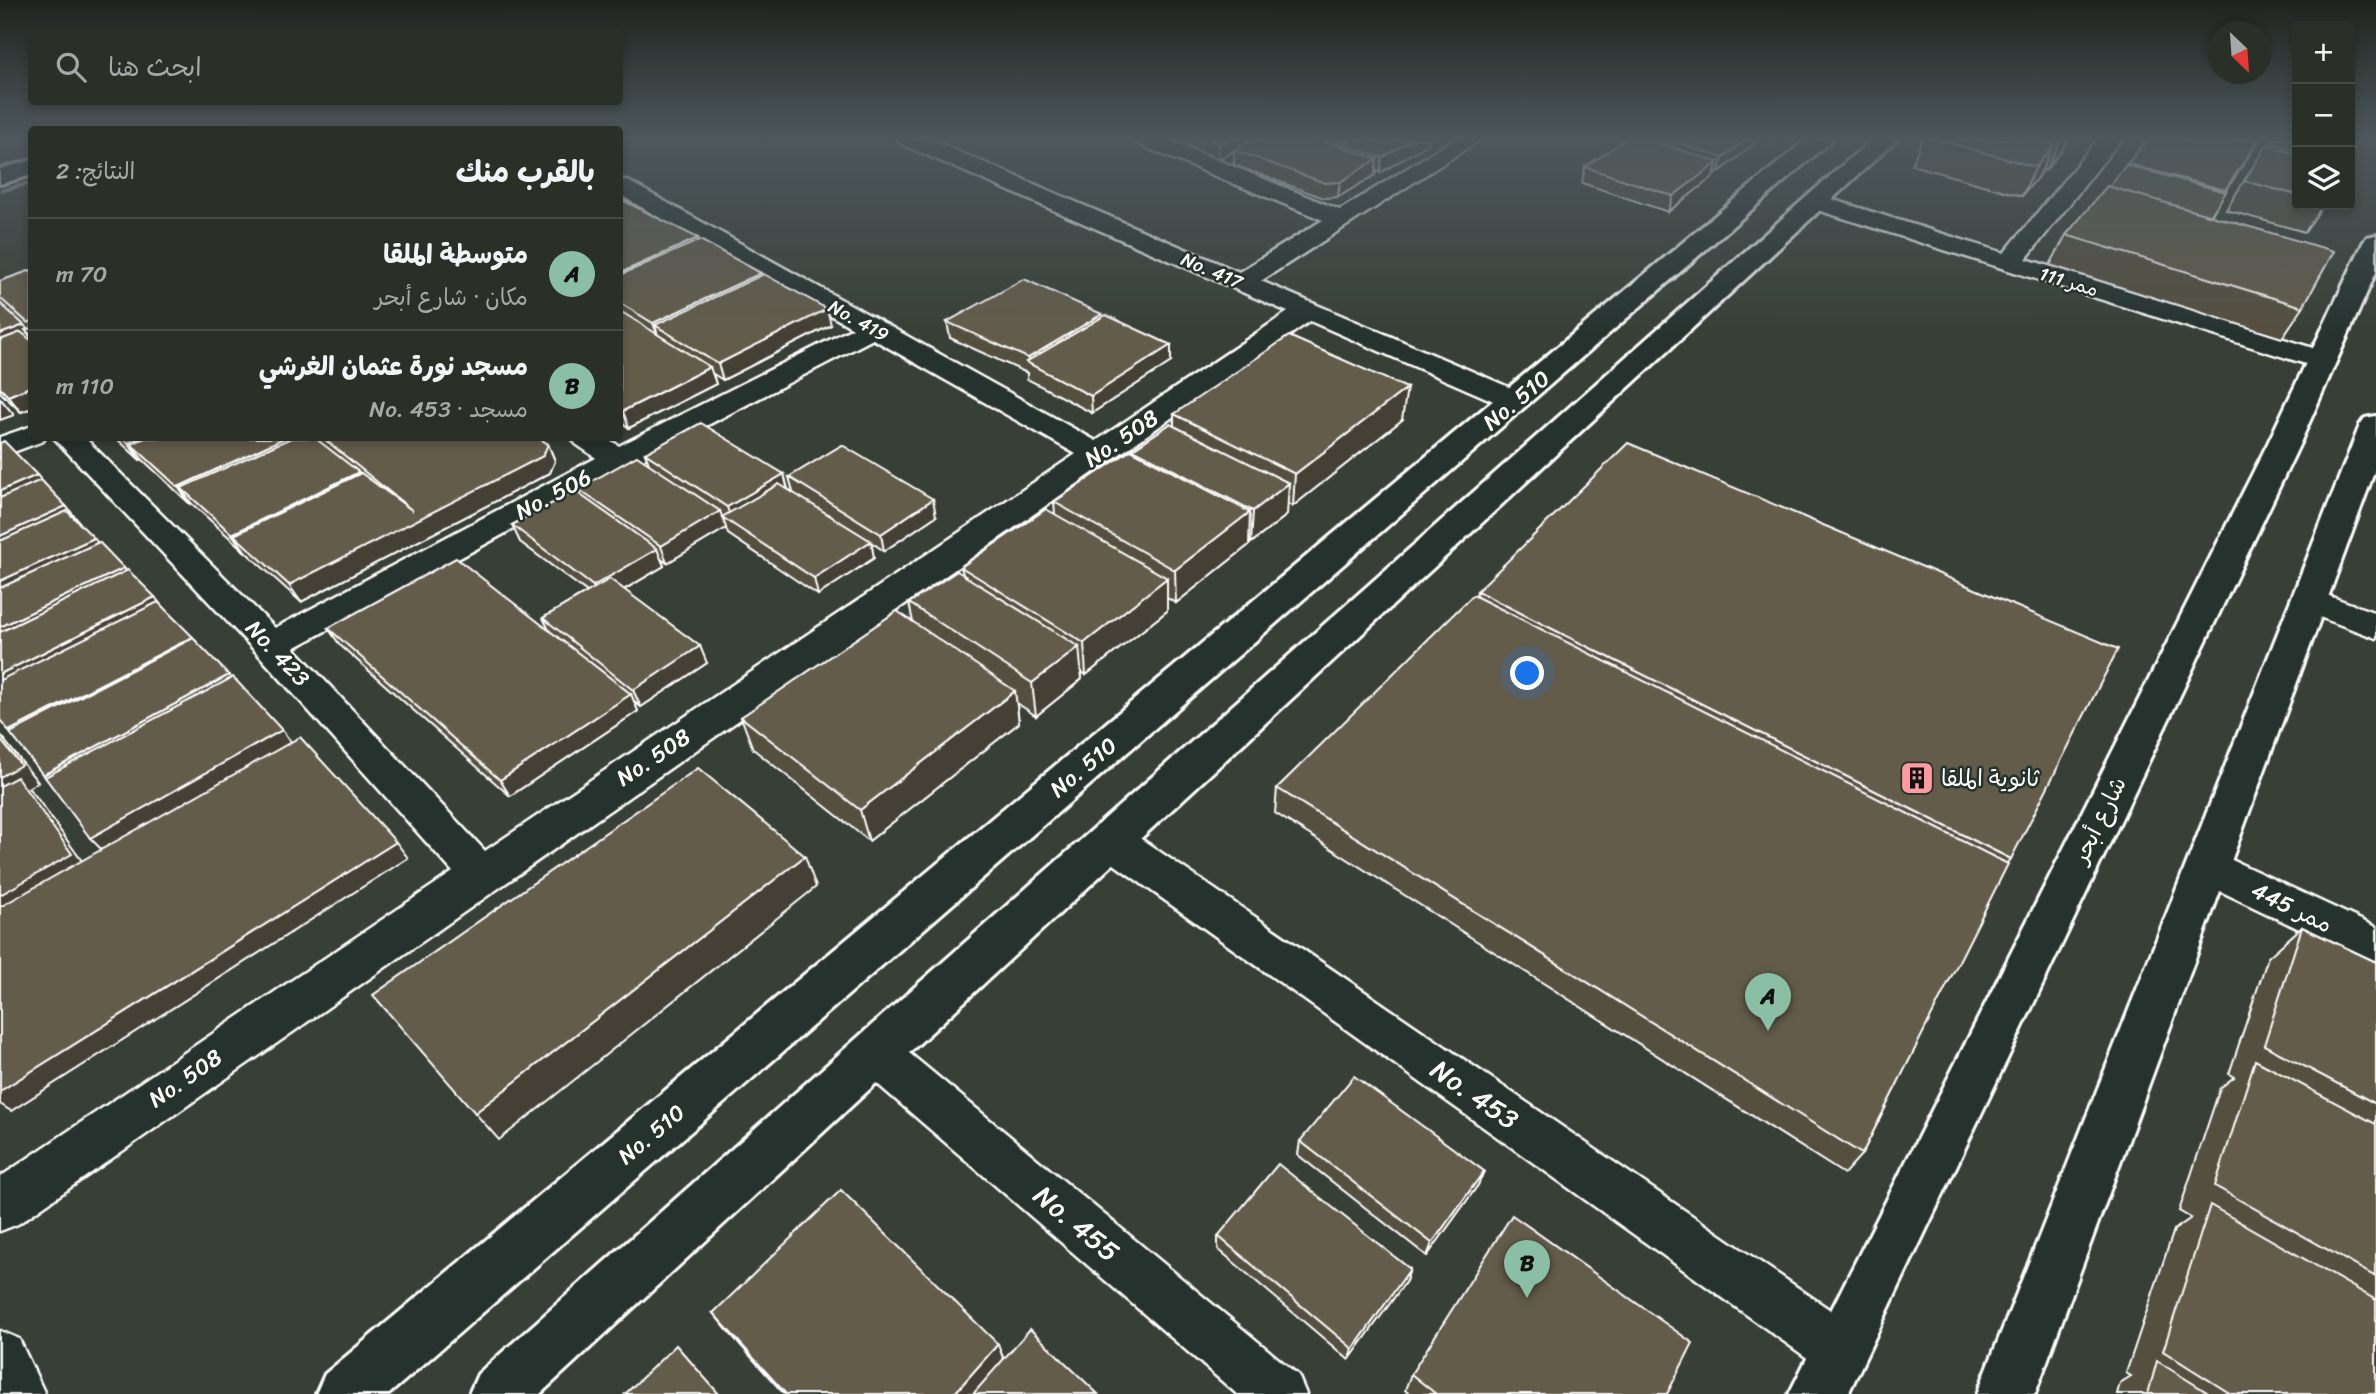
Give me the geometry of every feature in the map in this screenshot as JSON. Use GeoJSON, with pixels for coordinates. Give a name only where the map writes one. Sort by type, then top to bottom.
{"type":"FeatureCollection","features":[{"type":"Feature","properties":{"kind":"street","name":"No. 419"},"geometry":{"type":"LineString","coordinates":[[652,204],[1098,454]]}},
{"type":"Feature","properties":{"kind":"street","name":"No. 417"},"geometry":{"type":"LineString","coordinates":[[1060,204],[1516,400]]}},
{"type":"Feature","properties":{"kind":"street"},"geometry":{"type":"LineString","coordinates":[[1305,204],[1342,219]]}},
{"type":"Feature","properties":{"kind":"street"},"geometry":{"type":"LineString","coordinates":[[1241,282],[1366,204]]}},
{"type":"Feature","properties":{"kind":"street","name":"No. 510"},"geometry":{"type":"LineString","coordinates":[[345,1394],[1746,204]]}},
{"type":"Feature","properties":{"kind":"street"},"geometry":{"type":"LineString","coordinates":[[498,1394],[1814,204]]}},
{"type":"Feature","properties":{"kind":"street","name":"ممر 111"},"geometry":{"type":"LineString","coordinates":[[1823,204],[2322,360]]}},
{"type":"Feature","properties":{"kind":"street"},"geometry":{"type":"LineString","coordinates":[[2010,262],[2057,204]]}},
{"type":"Feature","properties":{"kind":"street","name":"شارع أبحر"},"geometry":{"type":"LineString","coordinates":[[1818,1394],[2284,443],[2376,243]]}},
{"type":"Feature","properties":{"kind":"street","name":"No. 508"},"geometry":{"type":"LineString","coordinates":[[0,1206],[1307,311]]}},
{"type":"Feature","properties":{"kind":"street","name":"No. 506"},"geometry":{"type":"LineString","coordinates":[[271,645],[618,459],[874,328]]}},
{"type":"Feature","properties":{"kind":"street"},"geometry":{"type":"LineString","coordinates":[[1516,400],[1572,422]]}},
{"type":"Feature","properties":{"kind":"street"},"geometry":{"type":"LineString","coordinates":[[2006,1394],[2376,425]]}},
{"type":"Feature","properties":{"kind":"street"},"geometry":{"type":"LineString","coordinates":[[0,448],[28,437]]}},
{"type":"Feature","properties":{"kind":"street","name":"No. 423"},"geometry":{"type":"LineString","coordinates":[[72,441],[271,645],[481,875]]}},
{"type":"Feature","properties":{"kind":"street"},"geometry":{"type":"LineString","coordinates":[[591,441],[618,459]]}},
{"type":"Feature","properties":{"kind":"street"},"geometry":{"type":"LineString","coordinates":[[2310,601],[2376,626]]}},
{"type":"Feature","properties":{"kind":"street","name":"No. 453"},"geometry":{"type":"LineString","coordinates":[[1111,840],[1839,1348]]}},
{"type":"Feature","properties":{"kind":"street","name":"ممر 445"},"geometry":{"type":"LineString","coordinates":[[2208,866],[2376,947]]}},
{"type":"Feature","properties":{"kind":"street","name":"No. 455"},"geometry":{"type":"LineString","coordinates":[[875,1053],[1279,1394]]}},
{"type":"Feature","properties":{"kind":"street"},"geometry":{"type":"LineString","coordinates":[[0,1359],[18,1394]]}},
{"type":"Feature","properties":{"kind":"building"},"geometry":{"type":"Polygon","coordinates":[[[623,204],[630,204],[698,238],[623,272],[623,204]]]}},
{"type":"Feature","properties":{"kind":"building"},"geometry":{"type":"Polygon","coordinates":[[[2092,204],[2170,204],[2334,251],[2303,307],[2066,235],[2092,204]]]}},
{"type":"Feature","properties":{"kind":"building"},"geometry":{"type":"Polygon","coordinates":[[[2168,204],[2218,204],[2210,216],[2168,204]]]}},
{"type":"Feature","properties":{"kind":"building"},"geometry":{"type":"Polygon","coordinates":[[[700,240],[761,273],[653,323],[623,305],[623,274],[700,240]]]}},
{"type":"Feature","properties":{"kind":"building"},"geometry":{"type":"Polygon","coordinates":[[[28,271],[28,323],[0,298],[0,281],[28,271]]]}},
{"type":"Feature","properties":{"kind":"building"},"geometry":{"type":"Polygon","coordinates":[[[764,274],[827,309],[718,364],[655,325],[764,274]]]}},
{"type":"Feature","properties":{"kind":"building"},"geometry":{"type":"Polygon","coordinates":[[[1024,279],[1102,314],[1028,358],[947,322],[1024,279]]]}},
{"type":"Feature","properties":{"kind":"building"},"geometry":{"type":"Polygon","coordinates":[[[0,303],[24,325],[0,334],[0,303]]]}},
{"type":"Feature","properties":{"kind":"building"},"geometry":{"type":"Polygon","coordinates":[[[623,313],[710,367],[623,411],[623,313]]]}},
{"type":"Feature","properties":{"kind":"building"},"geometry":{"type":"Polygon","coordinates":[[[1106,315],[1171,345],[1091,396],[1026,362],[1106,315]]]}},
{"type":"Feature","properties":{"kind":"building"},"geometry":{"type":"Polygon","coordinates":[[[21,332],[28,338],[28,388],[8,396],[0,388],[0,340],[21,332]]]}},
{"type":"Feature","properties":{"kind":"building"},"geometry":{"type":"Polygon","coordinates":[[[1289,336],[1407,388],[1295,474],[1174,414],[1289,336]]]}},
{"type":"Feature","properties":{"kind":"building"},"geometry":{"type":"Polygon","coordinates":[[[701,423],[784,474],[727,507],[645,453],[701,423]]]}},
{"type":"Feature","properties":{"kind":"building"},"geometry":{"type":"Polygon","coordinates":[[[1170,424],[1289,483],[1253,511],[1133,449],[1170,424]]]}},
{"type":"Feature","properties":{"kind":"building"},"geometry":{"type":"Polygon","coordinates":[[[4,441],[37,475],[0,491],[0,443],[4,441]]]}},
{"type":"Feature","properties":{"kind":"building"},"geometry":{"type":"Polygon","coordinates":[[[138,441],[278,441],[178,487],[131,444],[138,441]]]}},
{"type":"Feature","properties":{"kind":"building"},"geometry":{"type":"Polygon","coordinates":[[[284,441],[319,441],[359,472],[232,534],[181,488],[284,441]]]}},
{"type":"Feature","properties":{"kind":"building"},"geometry":{"type":"Polygon","coordinates":[[[327,441],[543,441],[548,444],[543,456],[289,585],[234,535],[361,473],[413,511],[327,441]]]}},
{"type":"Feature","properties":{"kind":"building","name":"ثانوية الملقا"},"geometry":{"type":"Polygon","coordinates":[[[1628,443],[2118,649],[2011,859],[1477,591],[1628,443]]]}},
{"type":"Feature","properties":{"kind":"building"},"geometry":{"type":"Polygon","coordinates":[[[842,445],[933,499],[881,534],[789,477],[842,445]]]}},
{"type":"Feature","properties":{"kind":"building"},"geometry":{"type":"Polygon","coordinates":[[[1131,450],[1250,512],[1175,570],[1054,502],[1131,450]]]}},
{"type":"Feature","properties":{"kind":"building"},"geometry":{"type":"Polygon","coordinates":[[[637,456],[720,511],[661,546],[578,489],[637,456]]]}},
{"type":"Feature","properties":{"kind":"building"},"geometry":{"type":"Polygon","coordinates":[[[41,480],[66,506],[0,536],[0,498],[41,480]]]}},
{"type":"Feature","properties":{"kind":"building"},"geometry":{"type":"Polygon","coordinates":[[[779,484],[871,541],[814,578],[722,517],[779,484]]]}},
{"type":"Feature","properties":{"kind":"building"},"geometry":{"type":"Polygon","coordinates":[[[575,491],[657,549],[593,586],[512,525],[575,491]]]}},
{"type":"Feature","properties":{"kind":"building"},"geometry":{"type":"Polygon","coordinates":[[[1046,509],[1167,578],[1084,643],[961,567],[1046,509]]]}},
{"type":"Feature","properties":{"kind":"building"},"geometry":{"type":"Polygon","coordinates":[[[67,511],[94,538],[0,581],[0,541],[67,511]]]}},
{"type":"Feature","properties":{"kind":"building"},"geometry":{"type":"Polygon","coordinates":[[[99,542],[124,568],[0,627],[0,588],[99,542]]]}},
{"type":"Feature","properties":{"kind":"building"},"geometry":{"type":"Polygon","coordinates":[[[456,558],[631,694],[500,780],[328,628],[456,558]]]}},
{"type":"Feature","properties":{"kind":"building"},"geometry":{"type":"Polygon","coordinates":[[[128,570],[155,597],[0,674],[0,632],[128,570]]]}},
{"type":"Feature","properties":{"kind":"building"},"geometry":{"type":"Polygon","coordinates":[[[957,571],[1079,647],[1032,683],[909,603],[957,571]]]}},
{"type":"Feature","properties":{"kind":"building"},"geometry":{"type":"Polygon","coordinates":[[[610,579],[700,646],[633,690],[543,618],[610,579]]]}},
{"type":"Feature","properties":{"kind":"building"},"geometry":{"type":"Polygon","coordinates":[[[1473,595],[2008,864],[1862,1154],[1277,788],[1473,595]]]}},
{"type":"Feature","properties":{"kind":"building"},"geometry":{"type":"Polygon","coordinates":[[[158,602],[193,637],[9,731],[0,720],[0,680],[158,602]]]}},
{"type":"Feature","properties":{"kind":"building"},"geometry":{"type":"Polygon","coordinates":[[[897,611],[1015,691],[860,810],[741,717],[897,611]]]}},
{"type":"Feature","properties":{"kind":"building"},"geometry":{"type":"Polygon","coordinates":[[[193,638],[229,675],[43,775],[10,733],[193,638]]]}},
{"type":"Feature","properties":{"kind":"building"},"geometry":{"type":"Polygon","coordinates":[[[233,677],[282,730],[90,838],[45,777],[233,677]]]}},
{"type":"Feature","properties":{"kind":"building"},"geometry":{"type":"Polygon","coordinates":[[[300,737],[396,842],[0,1091],[0,907],[300,737]]]}},
{"type":"Feature","properties":{"kind":"building"},"geometry":{"type":"Polygon","coordinates":[[[0,739],[21,765],[0,777],[0,739]]]}},
{"type":"Feature","properties":{"kind":"building"},"geometry":{"type":"Polygon","coordinates":[[[698,768],[805,856],[475,1113],[373,995],[698,768]]]}},
{"type":"Feature","properties":{"kind":"building"},"geometry":{"type":"Polygon","coordinates":[[[17,777],[72,854],[0,895],[0,786],[17,777]]]}},
{"type":"Feature","properties":{"kind":"building"},"geometry":{"type":"Polygon","coordinates":[[[2302,927],[2376,962],[2376,1104],[2264,1045],[2302,927]]]}},
{"type":"Feature","properties":{"kind":"building"},"geometry":{"type":"Polygon","coordinates":[[[2255,1060],[2376,1124],[2376,1277],[2215,1186],[2255,1060]]]}},
{"type":"Feature","properties":{"kind":"building"},"geometry":{"type":"Polygon","coordinates":[[[1354,1076],[1484,1171],[1432,1243],[1300,1141],[1354,1076]]]}},
{"type":"Feature","properties":{"kind":"building"},"geometry":{"type":"Polygon","coordinates":[[[1278,1164],[1410,1269],[1353,1349],[1218,1236],[1278,1164]]]}},
{"type":"Feature","properties":{"kind":"building"},"geometry":{"type":"Polygon","coordinates":[[[841,1190],[998,1344],[954,1394],[786,1394],[713,1313],[841,1190]]]}},
{"type":"Feature","properties":{"kind":"building"},"geometry":{"type":"Polygon","coordinates":[[[2210,1205],[2376,1300],[2376,1394],[2231,1394],[2163,1351],[2210,1205]]]}},
{"type":"Feature","properties":{"kind":"building"},"geometry":{"type":"Polygon","coordinates":[[[1512,1215],[1693,1343],[1667,1394],[1436,1394],[1411,1374],[1512,1215]]]}},
{"type":"Feature","properties":{"kind":"building"},"geometry":{"type":"Polygon","coordinates":[[[1030,1329],[1098,1394],[973,1394],[1030,1329]]]}},
{"type":"Feature","properties":{"kind":"building"},"geometry":{"type":"Polygon","coordinates":[[[676,1345],[719,1394],[625,1394],[676,1345]]]}},
{"type":"Feature","properties":{"kind":"building"},"geometry":{"type":"Polygon","coordinates":[[[2157,1361],[2210,1394],[2148,1394],[2157,1361]]]}},
{"type":"Feature","properties":{"kind":"place","name":"ثانوية الملقا"},"geometry":{"type":"Point","coordinates":[1917,778]}},
{"type":"Feature","properties":{"kind":"place","name":"متوسطة الملقا"},"geometry":{"type":"Point","coordinates":[1768,1031]}},
{"type":"Feature","properties":{"kind":"place","name":"مسجد نورة عثمان الغرشي"},"geometry":{"type":"Point","coordinates":[1527,1298]}}]}
